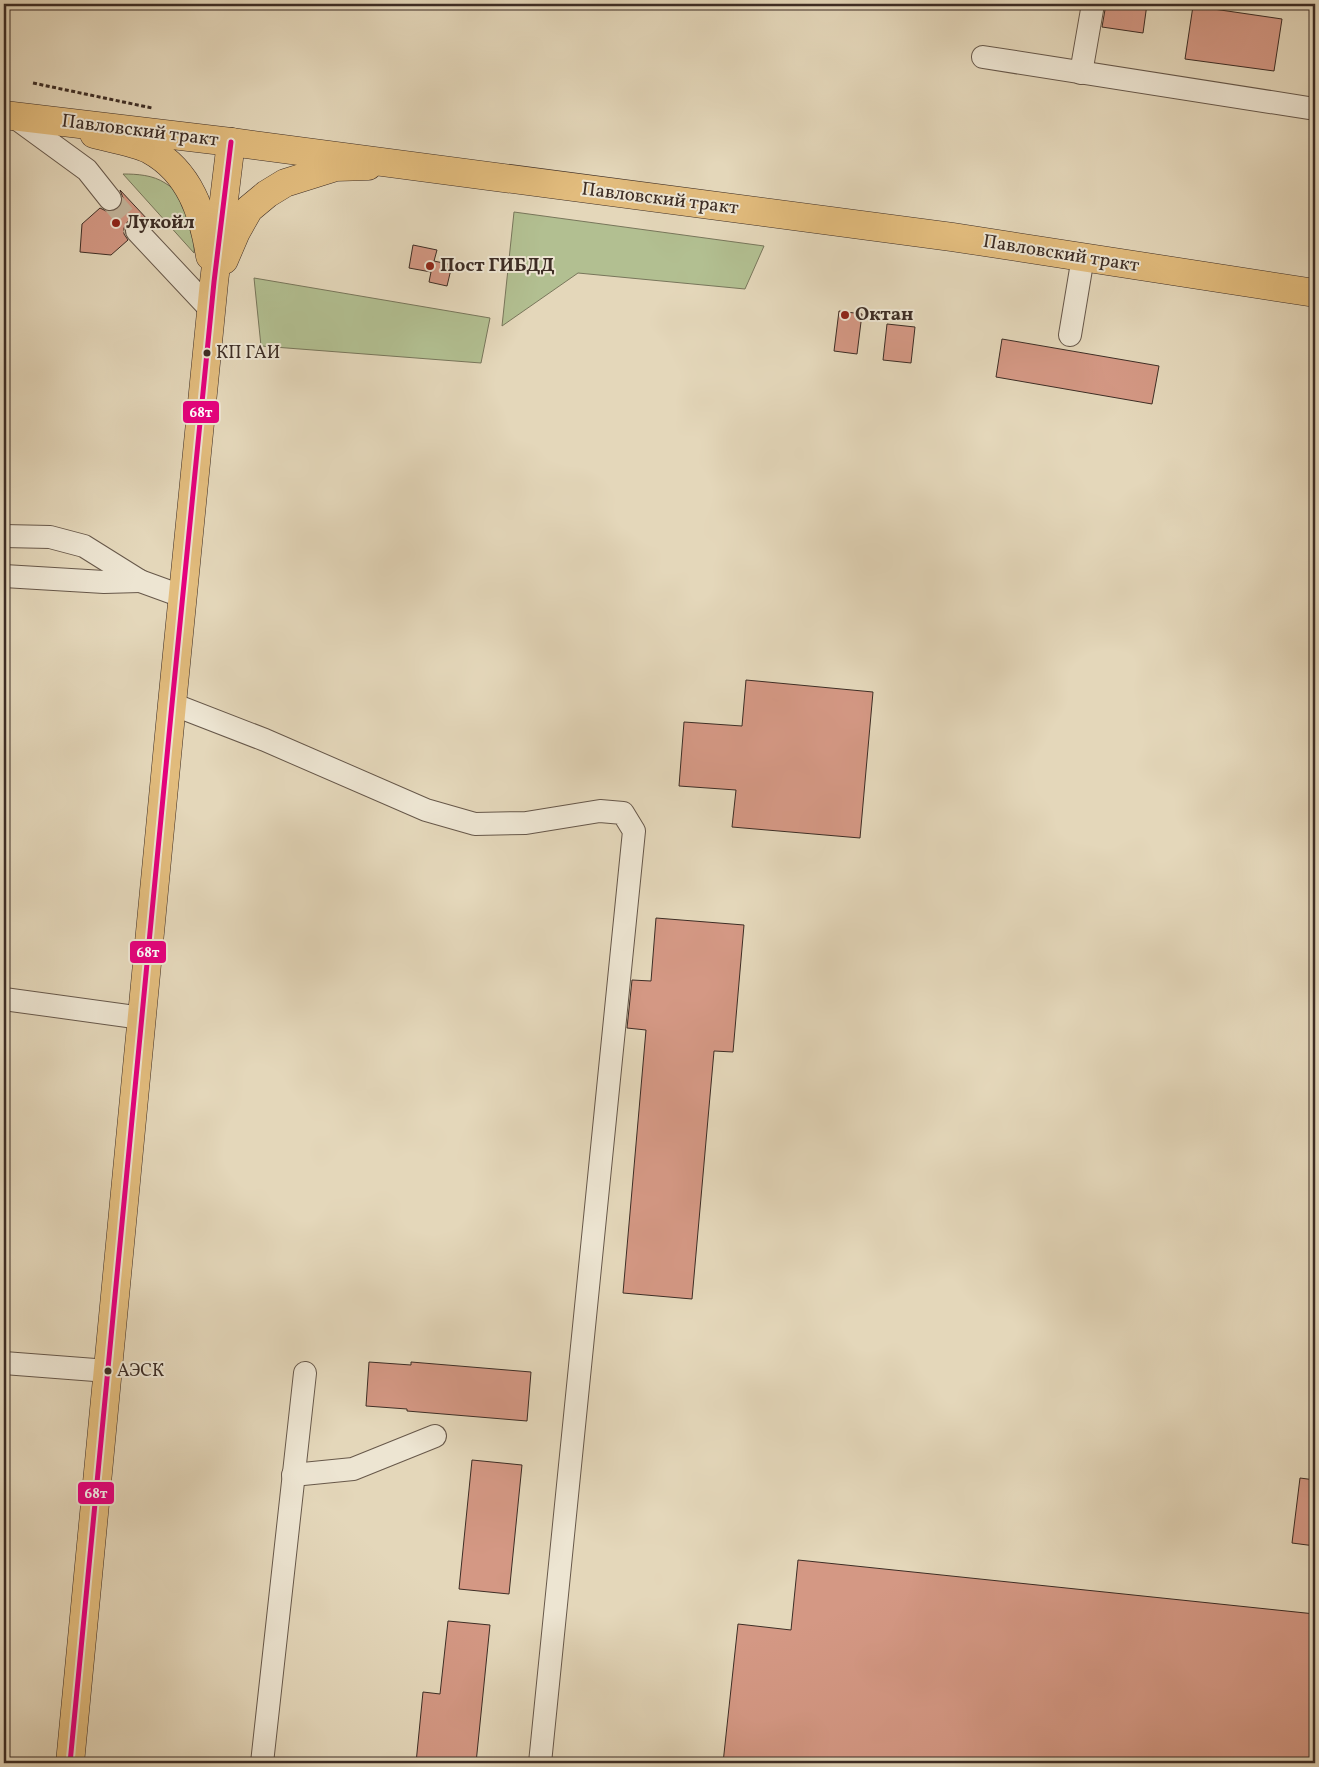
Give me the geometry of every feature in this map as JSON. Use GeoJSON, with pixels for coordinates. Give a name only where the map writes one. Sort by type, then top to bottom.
{"type":"FeatureCollection","features":[{"type":"Feature","properties":{"kind":"main road","name":"Павловский тракт"},"geometry":{"type":"LineString","coordinates":[[9,116],[231,142],[952,237],[1315,293]]}},
{"type":"Feature","properties":{"kind":"main road"},"geometry":{"type":"LineString","coordinates":[[43,119],[149,149],[182,177],[190,190],[202,221],[214,282]]}},
{"type":"Feature","properties":{"kind":"main road"},"geometry":{"type":"LineString","coordinates":[[70,1763],[172,704],[214,282],[231,142]]}},
{"type":"Feature","properties":{"kind":"main road"},"geometry":{"type":"LineString","coordinates":[[214,282],[236,232],[249,209],[267,194],[285,184],[336,167],[407,166]]}},
{"type":"Feature","properties":{"kind":"lane"},"geometry":{"type":"LineString","coordinates":[[1081,73],[1093,4]]}},
{"type":"Feature","properties":{"kind":"lane"},"geometry":{"type":"LineString","coordinates":[[983,58],[1315,109]]}},
{"type":"Feature","properties":{"kind":"lane"},"geometry":{"type":"LineString","coordinates":[[9,116],[87,170],[110,199]]}},
{"type":"Feature","properties":{"kind":"lane"},"geometry":{"type":"LineString","coordinates":[[137,231],[212,311]]}},
{"type":"Feature","properties":{"kind":"lane"},"geometry":{"type":"LineString","coordinates":[[1070,335],[1083,257]]}},
{"type":"Feature","properties":{"kind":"lane"},"geometry":{"type":"LineString","coordinates":[[4,536],[50,537],[84,546],[140,581],[184,597]]}},
{"type":"Feature","properties":{"kind":"lane"},"geometry":{"type":"LineString","coordinates":[[4,576],[104,582],[140,581]]}},
{"type":"Feature","properties":{"kind":"lane"},"geometry":{"type":"LineString","coordinates":[[172,704],[265,740],[426,810],[467,822],[475,824],[526,823],[600,811],[623,813],[634,831],[540,1763]]}},
{"type":"Feature","properties":{"kind":"lane"},"geometry":{"type":"LineString","coordinates":[[4,999],[142,1018]]}},
{"type":"Feature","properties":{"kind":"lane"},"geometry":{"type":"LineString","coordinates":[[4,1363],[108,1371]]}},
{"type":"Feature","properties":{"kind":"lane"},"geometry":{"type":"LineString","coordinates":[[262,1763],[305,1373]]}},
{"type":"Feature","properties":{"kind":"lane"},"geometry":{"type":"LineString","coordinates":[[293,1475],[353,1469],[435,1436]]}},
{"type":"Feature","properties":{"kind":"path"},"geometry":{"type":"LineString","coordinates":[[33,84],[152,108]]}},
{"type":"Feature","properties":{"kind":"green space"},"geometry":{"type":"Polygon","coordinates":[[[123,174],[155,178],[165,183],[180,196],[192,223],[194,253],[123,174]]]}},
{"type":"Feature","properties":{"kind":"green space"},"geometry":{"type":"Polygon","coordinates":[[[514,212],[764,246],[745,289],[578,273],[502,326],[514,212]]]}},
{"type":"Feature","properties":{"kind":"green space"},"geometry":{"type":"Polygon","coordinates":[[[254,278],[490,318],[481,363],[261,346],[254,278]]]}},
{"type":"Feature","properties":{"kind":"building"},"geometry":{"type":"Polygon","coordinates":[[[1106,4],[1147,4],[1143,33],[1102,27],[1106,4]]]}},
{"type":"Feature","properties":{"kind":"building"},"geometry":{"type":"Polygon","coordinates":[[[1193,6],[1282,19],[1274,71],[1185,59],[1193,6]]]}},
{"type":"Feature","properties":{"kind":"building","name":"Лукойл"},"geometry":{"type":"Polygon","coordinates":[[[120,190],[149,221],[147,223],[141,219],[134,218],[128,221],[124,228],[124,234],[128,240],[111,255],[80,252],[82,224],[100,208],[111,212],[118,209],[123,198],[120,190]]]}},
{"type":"Feature","properties":{"kind":"building","name":"Пост ГИБДД"},"geometry":{"type":"Polygon","coordinates":[[[413,245],[437,250],[434,261],[452,265],[447,286],[429,282],[431,272],[409,268],[413,245]]]}},
{"type":"Feature","properties":{"kind":"building"},"geometry":{"type":"Polygon","coordinates":[[[839,311],[862,314],[857,354],[834,351],[839,311]]]}},
{"type":"Feature","properties":{"kind":"building"},"geometry":{"type":"Polygon","coordinates":[[[887,324],[915,327],[911,363],[883,360],[887,324]]]}},
{"type":"Feature","properties":{"kind":"building"},"geometry":{"type":"Polygon","coordinates":[[[1002,339],[1159,366],[1152,404],[996,377],[1002,339]]]}},
{"type":"Feature","properties":{"kind":"building"},"geometry":{"type":"Polygon","coordinates":[[[746,680],[873,692],[860,838],[732,827],[736,790],[679,786],[684,722],[742,726],[746,680]]]}},
{"type":"Feature","properties":{"kind":"building"},"geometry":{"type":"Polygon","coordinates":[[[656,918],[744,925],[733,1052],[714,1051],[692,1299],[623,1293],[646,1030],[627,1028],[632,980],[651,981],[656,918]]]}},
{"type":"Feature","properties":{"kind":"building"},"geometry":{"type":"Polygon","coordinates":[[[369,1362],[411,1365],[411,1362],[531,1372],[527,1421],[366,1406],[369,1362]]]}},
{"type":"Feature","properties":{"kind":"building"},"geometry":{"type":"Polygon","coordinates":[[[472,1460],[522,1465],[509,1594],[459,1589],[472,1460]]]}},
{"type":"Feature","properties":{"kind":"building"},"geometry":{"type":"Polygon","coordinates":[[[1300,1478],[1315,1480],[1315,1546],[1292,1543],[1300,1478]]]}},
{"type":"Feature","properties":{"kind":"building"},"geometry":{"type":"Polygon","coordinates":[[[798,1560],[1315,1614],[1315,1763],[723,1763],[738,1624],[791,1630],[798,1560]]]}},
{"type":"Feature","properties":{"kind":"building"},"geometry":{"type":"Polygon","coordinates":[[[448,1621],[490,1625],[476,1763],[416,1763],[423,1692],[440,1694],[448,1621]]]}},
{"type":"Feature","properties":{"kind":"tunnel"},"geometry":{"type":"LineString","coordinates":[[110,199],[137,231]]}},
{"type":"Feature","properties":{"kind":"transit line","name":"68т"},"geometry":{"type":"LineString","coordinates":[[70,1763],[172,704],[214,282],[231,142]]}},
{"type":"Feature","properties":{"kind":"place","name":"Лукойл"},"geometry":{"type":"Point","coordinates":[116,223]}},
{"type":"Feature","properties":{"kind":"place","name":"Пост ГИБДД"},"geometry":{"type":"Point","coordinates":[430,266]}},
{"type":"Feature","properties":{"kind":"place","name":"Октан"},"geometry":{"type":"Point","coordinates":[845,315]}},
{"type":"Feature","properties":{"kind":"place","name":"КП ГАИ"},"geometry":{"type":"Point","coordinates":[207,353]}},
{"type":"Feature","properties":{"kind":"place","name":"АЭСК"},"geometry":{"type":"Point","coordinates":[108,1371]}}]}
